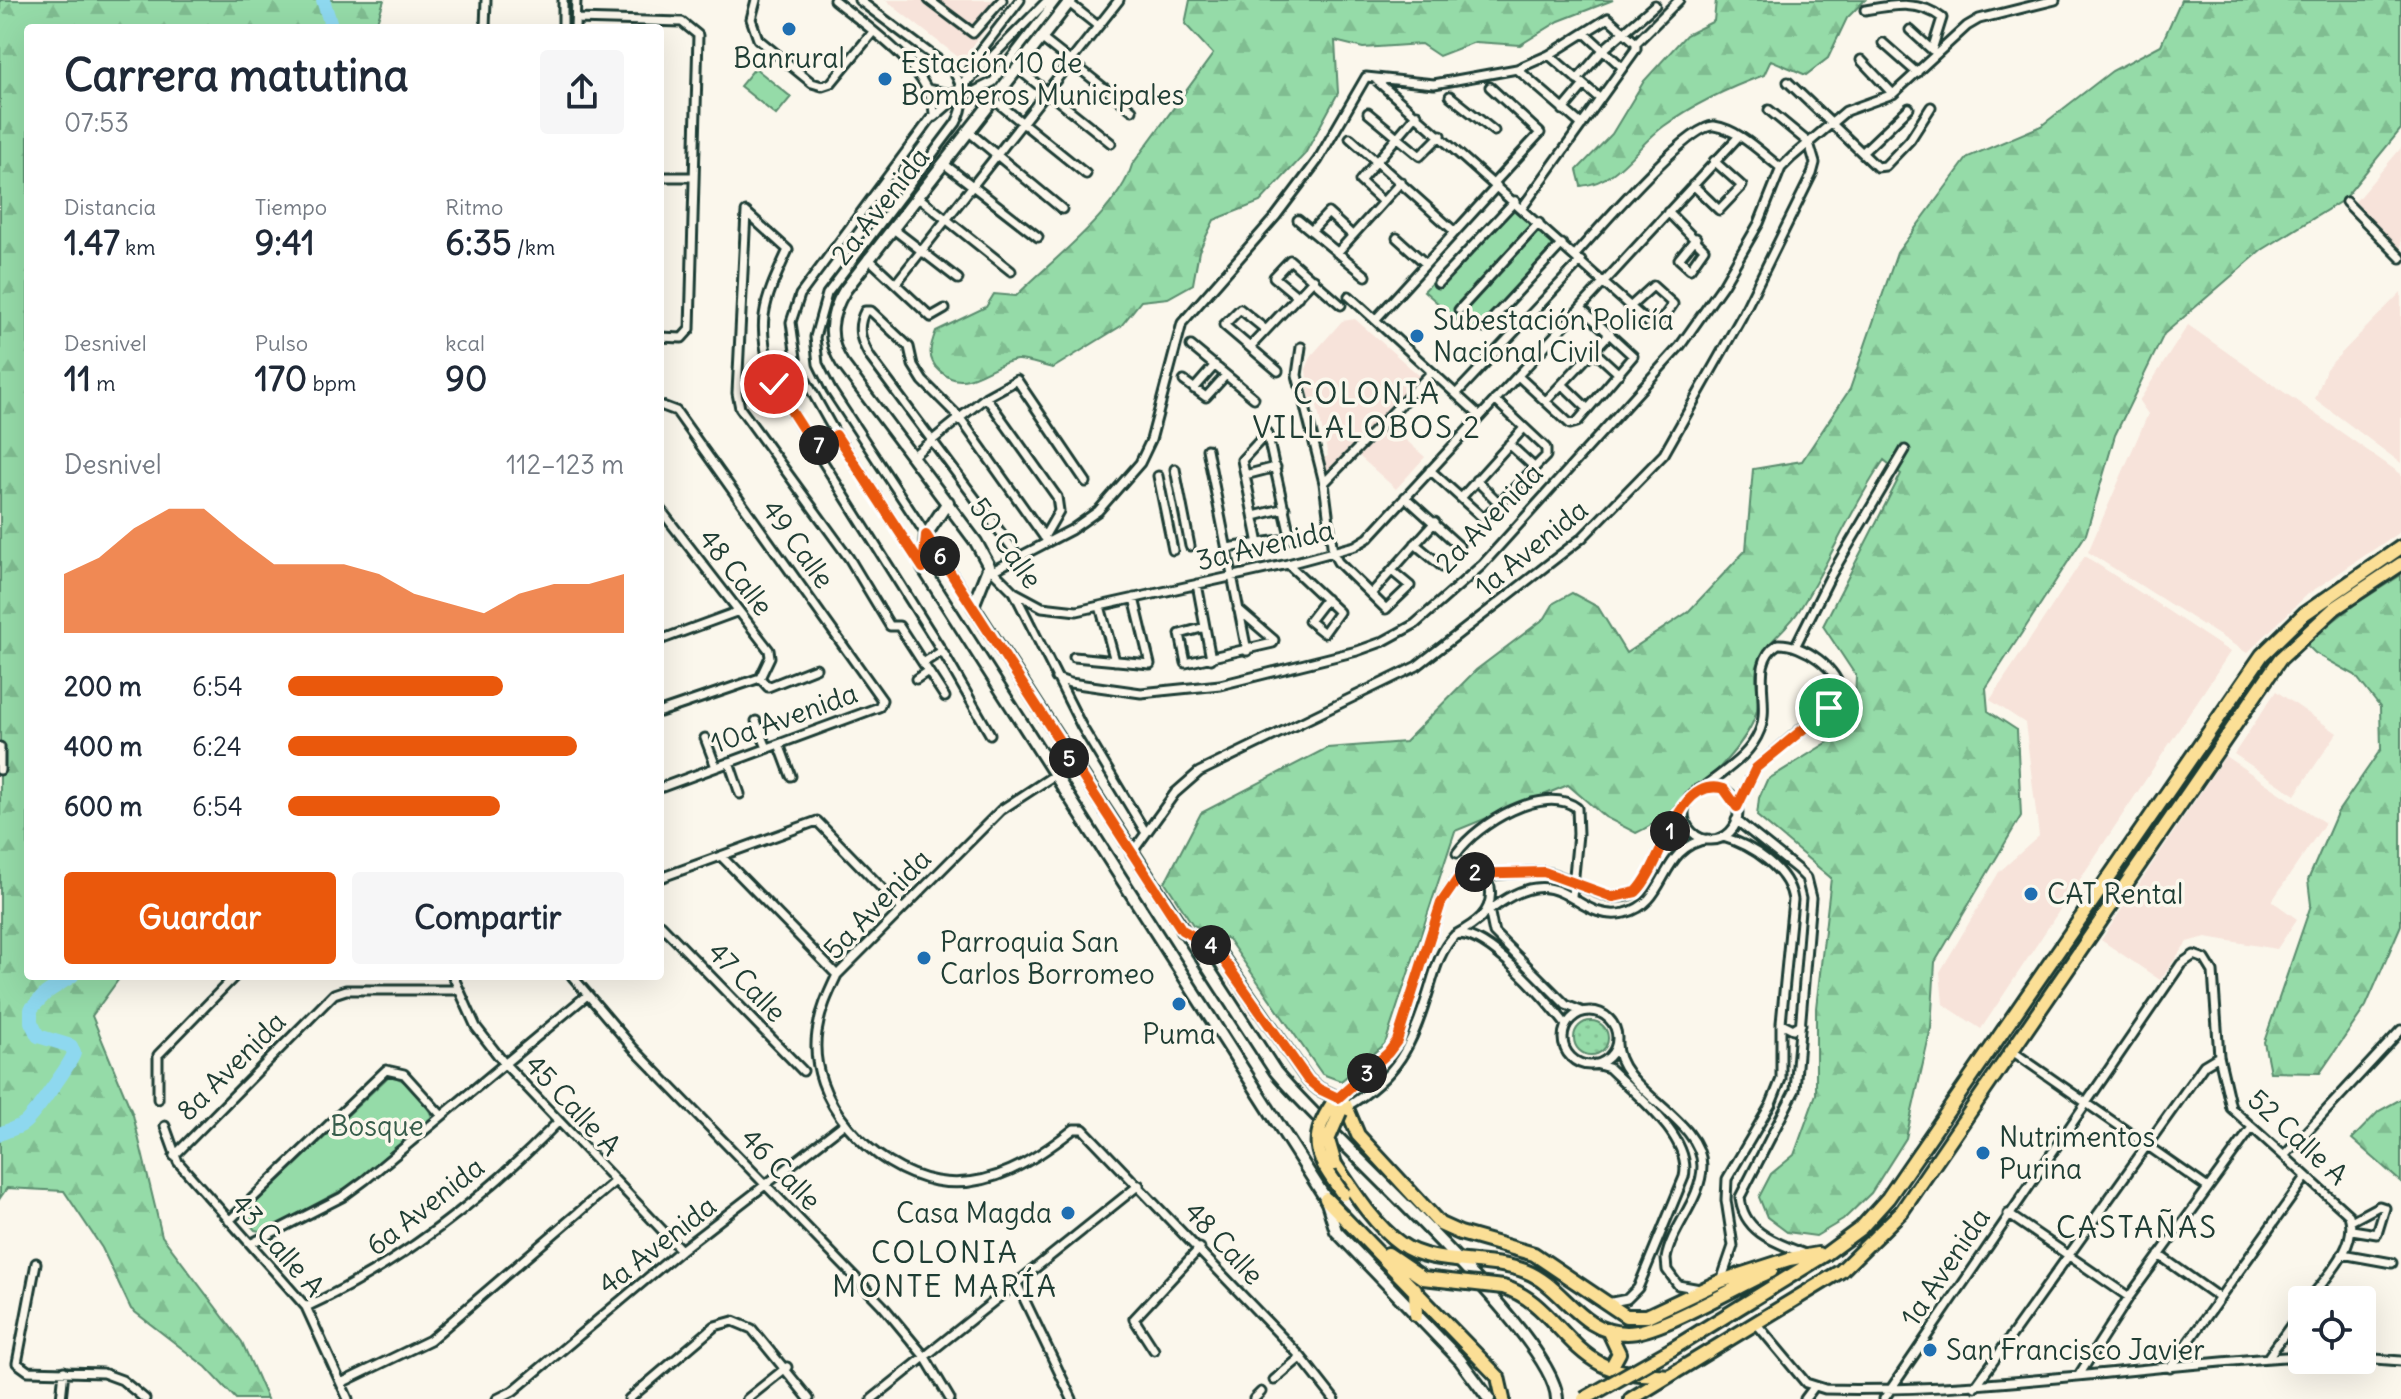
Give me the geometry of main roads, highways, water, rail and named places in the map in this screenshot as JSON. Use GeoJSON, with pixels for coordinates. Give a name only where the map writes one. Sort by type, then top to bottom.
{"type":"FeatureCollection","features":[{"type":"Feature","properties":{"kind":"highway"},"geometry":{"type":"LineString","coordinates":[[1584,1399],[1672,1349],[1861,1228],[1888,1198],[2262,655],[2304,614],[2401,547]]}},
{"type":"Feature","properties":{"kind":"highway"},"geometry":{"type":"LineString","coordinates":[[1631,1399],[1841,1271],[1902,1211],[2280,659],[2335,608],[2401,564]]}},
{"type":"Feature","properties":{"kind":"highway"},"geometry":{"type":"LineString","coordinates":[[1339,1106],[1358,1135],[1440,1224],[1534,1254],[1557,1266],[1626,1316],[1642,1317],[1721,1281],[1816,1256]]}},
{"type":"Feature","properties":{"kind":"highway"},"geometry":{"type":"LineString","coordinates":[[1339,1106],[1328,1140],[1335,1164],[1387,1231],[1405,1247],[1417,1252],[1511,1267],[1533,1274],[1586,1321],[1609,1332],[1647,1330],[1777,1269],[1816,1256]]}},
{"type":"Feature","properties":{"kind":"highway"},"geometry":{"type":"LineString","coordinates":[[1339,1106],[1319,1125],[1317,1146],[1343,1194],[1352,1222]]}},
{"type":"Feature","properties":{"kind":"highway"},"geometry":{"type":"LineString","coordinates":[[1326,1199],[1352,1222],[1498,1377],[1503,1399]]}},
{"type":"Feature","properties":{"kind":"highway"},"geometry":{"type":"LineString","coordinates":[[1377,1250],[1423,1278],[1503,1287],[1528,1298],[1584,1352],[1611,1368],[1669,1376]]}},
{"type":"Feature","properties":{"kind":"highway"},"geometry":{"type":"LineString","coordinates":[[1415,1289],[1416,1315]]}},
{"type":"Feature","properties":{"kind":"highway"},"geometry":{"type":"LineString","coordinates":[[1609,1332],[1619,1353],[1611,1368]]}},
{"type":"Feature","properties":{"kind":"main road","name":"2a Avenida"},"geometry":{"type":"LineString","coordinates":[[845,290],[1070,1]]}},
{"type":"Feature","properties":{"kind":"main road","name":"50 Calle"},"geometry":{"type":"LineString","coordinates":[[845,290],[831,322],[836,352],[948,502],[991,569],[973,606],[1182,930]]}},
{"type":"Feature","properties":{"kind":"main road"},"geometry":{"type":"LineString","coordinates":[[948,502],[926,535],[923,568],[1326,1199],[1336,1231],[1460,1360],[1489,1399]]}},
{"type":"Feature","properties":{"kind":"main road"},"geometry":{"type":"LineString","coordinates":[[1182,930],[1215,948],[1308,1080],[1339,1106]]}},
{"type":"Feature","properties":{"kind":"main road"},"geometry":{"type":"LineString","coordinates":[[1182,930],[1285,1084],[1527,1336],[1548,1369],[1557,1399]]}},
{"type":"Feature","properties":{"kind":"waterway"},"geometry":{"type":"LineString","coordinates":[[323,0],[331,24]]}},
{"type":"Feature","properties":{"kind":"waterway"},"geometry":{"type":"LineString","coordinates":[[0,1134],[27,1120],[72,1059],[74,1053],[71,1046],[38,1036],[31,1022],[31,1009],[46,993],[66,980]]}},
{"type":"Feature","properties":{"kind":"place","name":"Banrural"},"geometry":{"type":"Point","coordinates":[789,29]}},
{"type":"Feature","properties":{"kind":"place","name":"Estación 10 de Bomberos Municipales"},"geometry":{"type":"Point","coordinates":[885,79]}},
{"type":"Feature","properties":{"kind":"place","name":"Subestación Policía Nacional Civil"},"geometry":{"type":"Point","coordinates":[1417,336]}},
{"type":"Feature","properties":{"kind":"place","name":"CAT Rental"},"geometry":{"type":"Point","coordinates":[2031,894]}},
{"type":"Feature","properties":{"kind":"place","name":"Parroquia San Carlos Borromeo"},"geometry":{"type":"Point","coordinates":[924,958]}},
{"type":"Feature","properties":{"kind":"place","name":"Puma"},"geometry":{"type":"Point","coordinates":[1179,1004]}},
{"type":"Feature","properties":{"kind":"place","name":"Nutrimentos Purina"},"geometry":{"type":"Point","coordinates":[1983,1153]}},
{"type":"Feature","properties":{"kind":"place","name":"Casa Magda"},"geometry":{"type":"Point","coordinates":[1068,1213]}},
{"type":"Feature","properties":{"kind":"place","name":"San Francisco Javier"},"geometry":{"type":"Point","coordinates":[1930,1350]}},
{"type":"Feature","properties":{"kind":"district","name":"COLONIA VILLALOBOS 2"},"geometry":{"type":"Point","coordinates":[1367,410]}},
{"type":"Feature","properties":{"kind":"district","name":"CASTAÑAS"},"geometry":{"type":"Point","coordinates":[2137,1227]}},
{"type":"Feature","properties":{"kind":"district","name":"COLONIA MONTE MARÍA"},"geometry":{"type":"Point","coordinates":[945,1269]}},
{"type":"Feature","properties":{"kind":"park label","name":"Bosque"},"geometry":{"type":"Point","coordinates":[377,1126]}}]}
